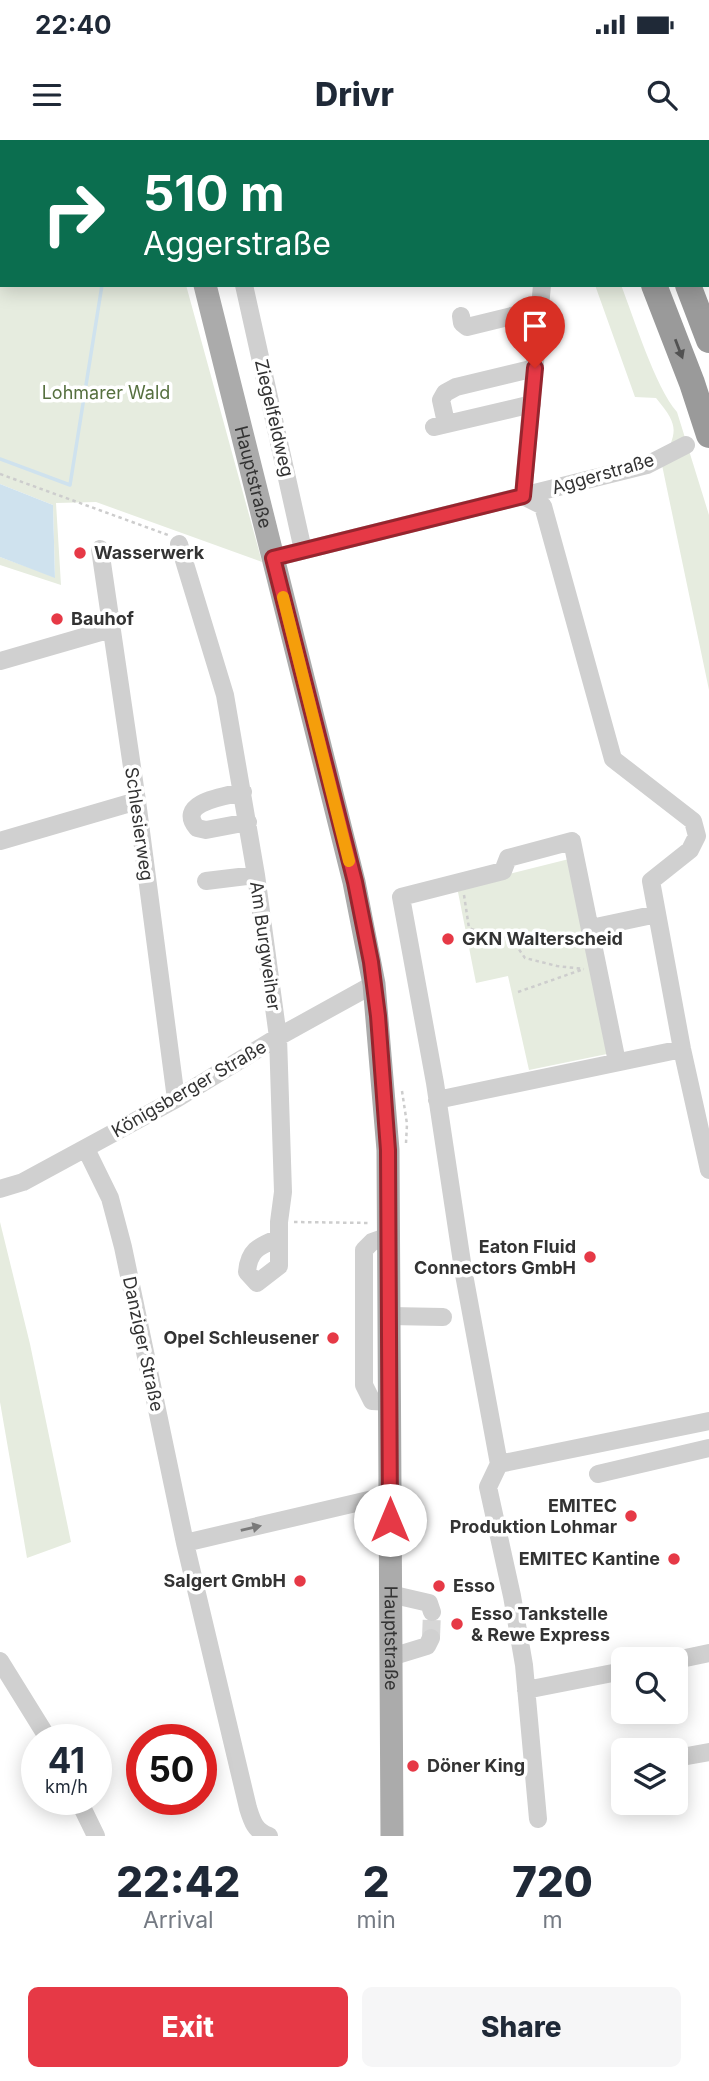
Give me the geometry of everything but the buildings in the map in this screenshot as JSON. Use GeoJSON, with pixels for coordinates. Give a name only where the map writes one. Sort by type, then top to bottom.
{"type":"FeatureCollection","features":[{"type":"Feature","properties":{"kind":"highway"},"geometry":{"type":"LineString","coordinates":[[655,287],[692,383],[698,440]]}},
{"type":"Feature","properties":{"kind":"highway"},"geometry":{"type":"LineString","coordinates":[[689,287],[709,340]]}},
{"type":"Feature","properties":{"kind":"main road","name":"Hauptstraße"},"geometry":{"type":"LineString","coordinates":[[205,287],[355,882],[374,984],[387,1122],[392,1836]]}},
{"type":"Feature","properties":{"kind":"street","name":"Ziegelfeldweg"},"geometry":{"type":"LineString","coordinates":[[250,287],[303,550]]}},
{"type":"Feature","properties":{"kind":"street"},"geometry":{"type":"LineString","coordinates":[[542,287],[523,496],[543,506],[613,759],[692,821],[697,836],[690,850],[651,881],[682,1049],[709,1170]]}},
{"type":"Feature","properties":{"kind":"street"},"geometry":{"type":"LineString","coordinates":[[461,316],[462,323],[467,327],[540,309]]}},
{"type":"Feature","properties":{"kind":"street"},"geometry":{"type":"LineString","coordinates":[[532,404],[439,422],[440,400],[456,387],[535,368]]}},
{"type":"Feature","properties":{"kind":"street","name":"Aggerstraße"},"geometry":{"type":"LineString","coordinates":[[273,558],[647,465],[698,440]]}},
{"type":"Feature","properties":{"kind":"street","name":"Am Burgweiher"},"geometry":{"type":"LineString","coordinates":[[179,544],[225,695],[256,875],[278,1037],[283,1192],[279,1230]]}},
{"type":"Feature","properties":{"kind":"street","name":"Schlesierweg"},"geometry":{"type":"LineString","coordinates":[[100,549],[176,1099]]}},
{"type":"Feature","properties":{"kind":"street"},"geometry":{"type":"LineString","coordinates":[[0,661],[111,629]]}},
{"type":"Feature","properties":{"kind":"street"},"geometry":{"type":"LineString","coordinates":[[243,792],[195,806],[191,822],[197,828],[206,830],[248,822]]}},
{"type":"Feature","properties":{"kind":"street"},"geometry":{"type":"LineString","coordinates":[[0,841],[137,802]]}},
{"type":"Feature","properties":{"kind":"street"},"geometry":{"type":"LineString","coordinates":[[538,1819],[526,1690],[513,1596],[488,1486],[499,1464],[463,1269],[438,1100],[401,897],[503,871],[508,858],[572,841],[591,928],[591,968],[617,1062]]}},
{"type":"Feature","properties":{"kind":"street"},"geometry":{"type":"LineString","coordinates":[[205,881],[256,875]]}},
{"type":"Feature","properties":{"kind":"street"},"geometry":{"type":"LineString","coordinates":[[591,928],[657,914]]}},
{"type":"Feature","properties":{"kind":"street","name":"Königsberger Straße"},"geometry":{"type":"LineString","coordinates":[[0,1189],[23,1182],[86,1149],[374,984]]}},
{"type":"Feature","properties":{"kind":"street"},"geometry":{"type":"LineString","coordinates":[[438,1100],[682,1049]]}},
{"type":"Feature","properties":{"kind":"street","name":"Danziger Straße"},"geometry":{"type":"LineString","coordinates":[[86,1149],[110,1198],[123,1247],[185,1544],[248,1808],[260,1833],[269,1836]]}},
{"type":"Feature","properties":{"kind":"street"},"geometry":{"type":"LineString","coordinates":[[389,1229],[364,1250],[364,1385],[372,1401],[391,1402]]}},
{"type":"Feature","properties":{"kind":"street"},"geometry":{"type":"LineString","coordinates":[[390,1316],[443,1317]]}},
{"type":"Feature","properties":{"kind":"street"},"geometry":{"type":"LineString","coordinates":[[499,1464],[709,1421]]}},
{"type":"Feature","properties":{"kind":"street"},"geometry":{"type":"LineString","coordinates":[[597,1474],[709,1448]]}},
{"type":"Feature","properties":{"kind":"street"},"geometry":{"type":"LineString","coordinates":[[185,1544],[390,1495]]}},
{"type":"Feature","properties":{"kind":"street"},"geometry":{"type":"LineString","coordinates":[[390,1594],[429,1603],[432,1612]]}},
{"type":"Feature","properties":{"kind":"street"},"geometry":{"type":"LineString","coordinates":[[391,1657],[427,1646],[431,1638]]}},
{"type":"Feature","properties":{"kind":"street"},"geometry":{"type":"LineString","coordinates":[[688,1657],[709,1653]]}},
{"type":"Feature","properties":{"kind":"street"},"geometry":{"type":"LineString","coordinates":[[0,1661],[40,1724]]}},
{"type":"Feature","properties":{"kind":"street"},"geometry":{"type":"LineString","coordinates":[[526,1690],[611,1673]]}},
{"type":"Feature","properties":{"kind":"street"},"geometry":{"type":"LineString","coordinates":[[688,1756],[709,1752]]}},
{"type":"Feature","properties":{"kind":"street"},"geometry":{"type":"LineString","coordinates":[[86,1815],[96,1836]]}},
{"type":"Feature","properties":{"kind":"path"},"geometry":{"type":"LineString","coordinates":[[0,474],[161,531],[179,544]]}},
{"type":"Feature","properties":{"kind":"path"},"geometry":{"type":"LineString","coordinates":[[462,881],[469,928],[484,934],[511,938],[525,958],[557,966],[591,968]]}},
{"type":"Feature","properties":{"kind":"path"},"geometry":{"type":"LineString","coordinates":[[518,992],[591,968]]}},
{"type":"Feature","properties":{"kind":"path"},"geometry":{"type":"LineString","coordinates":[[279,1230],[389,1229]]}},
{"type":"Feature","properties":{"kind":"green space","name":"Lohmarer Wald"},"geometry":{"type":"Polygon","coordinates":[[[0,287],[187,287],[262,562],[96,502],[56,503],[61,585],[0,565],[0,557],[55,577],[53,505],[0,484],[0,287]]]}},
{"type":"Feature","properties":{"kind":"green space"},"geometry":{"type":"Polygon","coordinates":[[[596,287],[622,287],[653,370],[677,412],[709,515],[709,690],[662,465],[673,437],[673,423],[656,398],[635,397],[596,287]]]}},
{"type":"Feature","properties":{"kind":"green space"},"geometry":{"type":"Polygon","coordinates":[[[569,859],[607,1054],[529,1070],[508,976],[476,983],[457,887],[569,859]]]}},
{"type":"Feature","properties":{"kind":"green space"},"geometry":{"type":"Polygon","coordinates":[[[0,1222],[30,1344],[71,1542],[27,1558],[0,1402],[0,1222]]]}},
{"type":"Feature","properties":{"kind":"water"},"geometry":{"type":"Polygon","coordinates":[[[0,484],[53,505],[55,578],[0,557],[0,484]]]}},
{"type":"Feature","properties":{"kind":"waterway"},"geometry":{"type":"LineString","coordinates":[[0,459],[70,485],[102,287]]}},
{"type":"Feature","properties":{"kind":"tunnel"},"geometry":{"type":"LineString","coordinates":[[431,1638],[432,1612]]}},
{"type":"Feature","properties":{"kind":"slow traffic"},"geometry":{"type":"LineString","coordinates":[[283,597],[349,861]]}},
{"type":"Feature","properties":{"kind":"place","name":"Wasserwerk"},"geometry":{"type":"Point","coordinates":[80,553]}},
{"type":"Feature","properties":{"kind":"place","name":"Bauhof"},"geometry":{"type":"Point","coordinates":[57,619]}},
{"type":"Feature","properties":{"kind":"place","name":"GKN Walterscheid"},"geometry":{"type":"Point","coordinates":[448,939]}},
{"type":"Feature","properties":{"kind":"place","name":"Eaton Fluid Connectors GmbH"},"geometry":{"type":"Point","coordinates":[590,1257]}},
{"type":"Feature","properties":{"kind":"place","name":"Opel Schleusener"},"geometry":{"type":"Point","coordinates":[333,1338]}},
{"type":"Feature","properties":{"kind":"place","name":"EMITEC Produktion Lohmar"},"geometry":{"type":"Point","coordinates":[631,1516]}},
{"type":"Feature","properties":{"kind":"place","name":"EMITEC Kantine"},"geometry":{"type":"Point","coordinates":[674,1559]}},
{"type":"Feature","properties":{"kind":"place","name":"Salgert GmbH"},"geometry":{"type":"Point","coordinates":[300,1581]}},
{"type":"Feature","properties":{"kind":"place","name":"Esso"},"geometry":{"type":"Point","coordinates":[439,1586]}},
{"type":"Feature","properties":{"kind":"place","name":"Esso Tankstelle & Rewe Express"},"geometry":{"type":"Point","coordinates":[457,1624]}},
{"type":"Feature","properties":{"kind":"place","name":"Döner King"},"geometry":{"type":"Point","coordinates":[413,1766]}},
{"type":"Feature","properties":{"kind":"route"},"geometry":{"type":"LineString","coordinates":[[390,1520],[388,1150],[378,1016],[371,962],[355,882],[273,558],[523,496],[535,368]]}}]}
